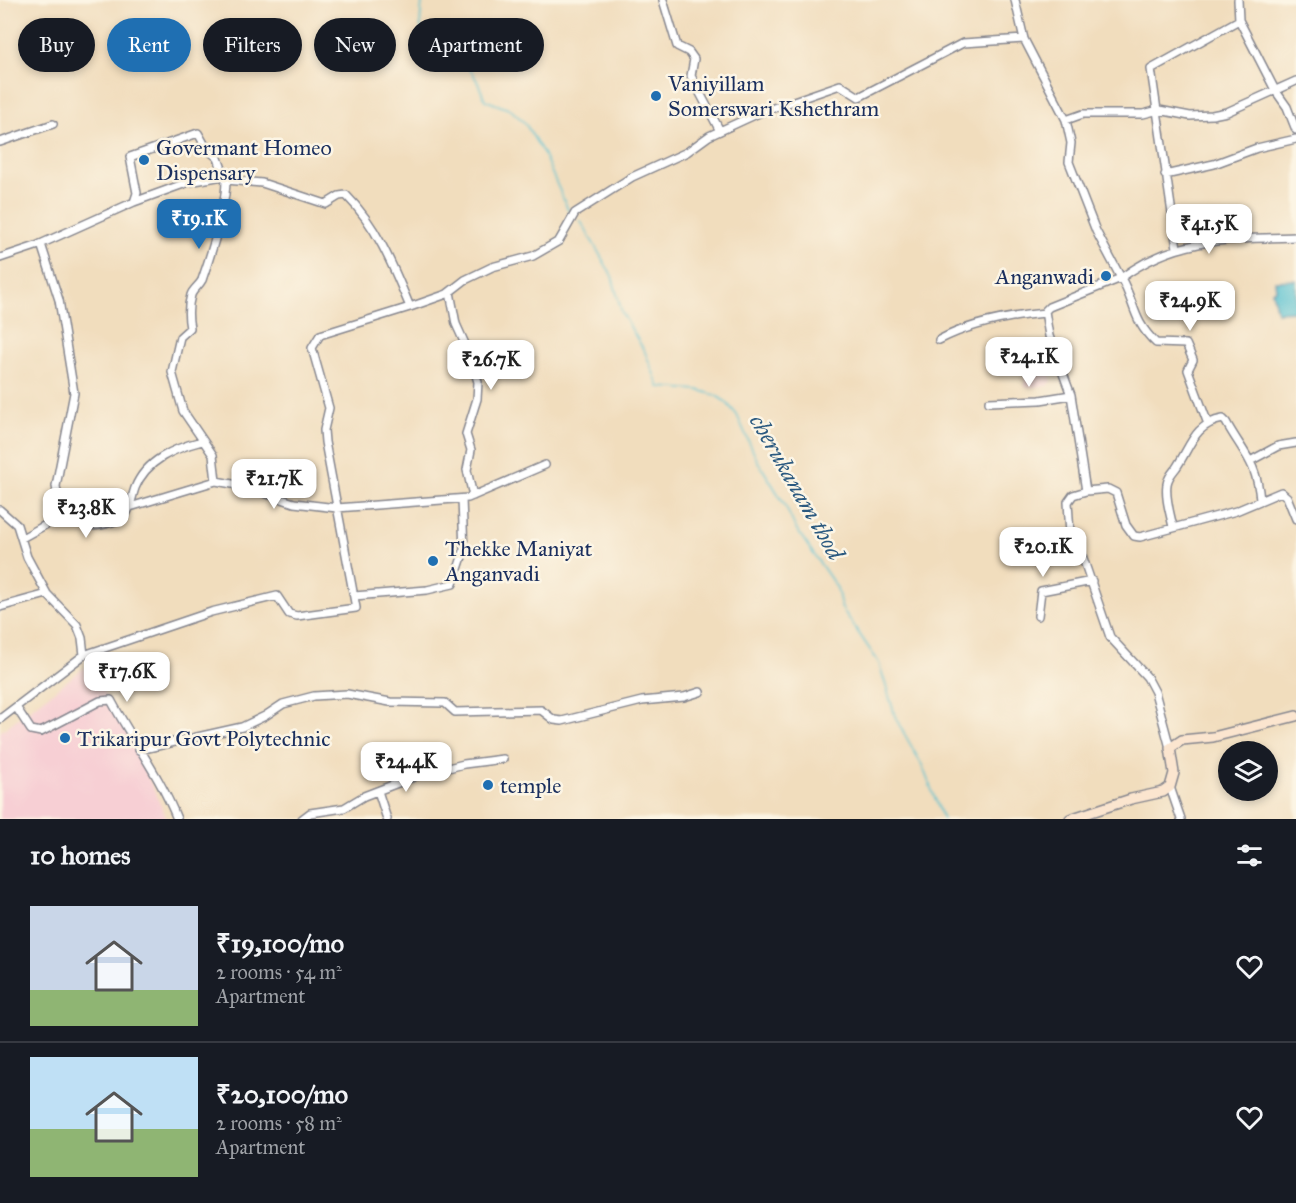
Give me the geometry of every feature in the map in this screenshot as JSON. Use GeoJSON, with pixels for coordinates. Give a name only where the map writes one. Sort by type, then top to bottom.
{"type":"FeatureCollection","features":[{"type":"Feature","properties":{"kind":"street"},"geometry":{"type":"LineString","coordinates":[[663,0],[678,46],[689,52],[694,59],[691,76],[720,131]]}},
{"type":"Feature","properties":{"kind":"street"},"geometry":{"type":"LineString","coordinates":[[1015,0],[1024,39],[1066,120],[1071,143],[1069,162],[1096,231],[1121,278],[1139,324],[1156,343],[1186,344],[1193,360],[1188,370],[1208,424]]}},
{"type":"Feature","properties":{"kind":"street"},"geometry":{"type":"LineString","coordinates":[[1238,0],[1239,20],[1275,90],[1287,107],[1296,130]]}},
{"type":"Feature","properties":{"kind":"street"},"geometry":{"type":"LineString","coordinates":[[1177,248],[1159,110],[1151,69],[1239,20]]}},
{"type":"Feature","properties":{"kind":"street"},"geometry":{"type":"LineString","coordinates":[[0,719],[84,655],[211,612],[273,597],[281,598],[289,614],[297,616],[356,608],[324,430],[328,403],[312,348],[320,335],[410,307],[450,292],[465,280],[492,267],[533,256],[559,241],[575,213],[632,177],[687,152],[720,131],[759,113],[840,85],[859,97],[963,43],[1024,39]]}},
{"type":"Feature","properties":{"kind":"street"},"geometry":{"type":"LineString","coordinates":[[1066,120],[1083,114],[1143,114],[1159,110],[1190,116],[1212,115],[1227,112],[1296,81]]}},
{"type":"Feature","properties":{"kind":"street"},"geometry":{"type":"LineString","coordinates":[[0,142],[53,124]]}},
{"type":"Feature","properties":{"kind":"street"},"geometry":{"type":"LineString","coordinates":[[134,202],[137,193],[130,157],[198,134],[207,149],[218,158],[224,178],[226,198],[220,213],[213,250],[200,285],[191,294],[188,318],[190,328],[180,337],[172,372],[183,411],[213,455],[216,481]]}},
{"type":"Feature","properties":{"kind":"street"},"geometry":{"type":"LineString","coordinates":[[1166,176],[1214,164],[1257,148],[1296,139]]}},
{"type":"Feature","properties":{"kind":"street"},"geometry":{"type":"LineString","coordinates":[[0,258],[41,244],[134,202],[189,182],[224,178],[262,183],[326,204],[339,196],[346,195],[363,212],[387,253],[410,307]]}},
{"type":"Feature","properties":{"kind":"street"},"geometry":{"type":"LineString","coordinates":[[1086,491],[1071,395],[1049,336],[1045,313],[1049,307],[1121,278],[1147,261],[1177,248],[1216,241],[1296,237]]}},
{"type":"Feature","properties":{"kind":"street"},"geometry":{"type":"LineString","coordinates":[[41,244],[59,300],[74,393],[56,486],[62,517]]}},
{"type":"Feature","properties":{"kind":"street"},"geometry":{"type":"LineString","coordinates":[[450,292],[455,307],[456,324],[470,355],[478,382],[477,399],[466,434],[471,450],[467,470],[473,496]]}},
{"type":"Feature","properties":{"kind":"street"},"geometry":{"type":"LineString","coordinates":[[939,340],[954,332],[986,323],[1045,313]]}},
{"type":"Feature","properties":{"kind":"street"},"geometry":{"type":"LineString","coordinates":[[989,402],[1040,400],[1071,395]]}},
{"type":"Feature","properties":{"kind":"street"},"geometry":{"type":"LineString","coordinates":[[1173,527],[1167,500],[1167,484],[1170,474],[1195,434],[1208,424],[1223,418],[1252,460],[1257,474],[1260,500]]}},
{"type":"Feature","properties":{"kind":"street"},"geometry":{"type":"LineString","coordinates":[[22,538],[65,514],[79,525],[92,527],[123,518],[130,507],[137,483],[151,464],[171,452],[202,441]]}},
{"type":"Feature","properties":{"kind":"street"},"geometry":{"type":"LineString","coordinates":[[1252,460],[1278,446],[1296,443]]}},
{"type":"Feature","properties":{"kind":"street"},"geometry":{"type":"LineString","coordinates":[[130,507],[216,481],[243,486],[294,503],[337,508],[462,499],[545,465]]}},
{"type":"Feature","properties":{"kind":"street"},"geometry":{"type":"LineString","coordinates":[[1181,819],[1170,787],[1174,773],[1170,748],[1155,692],[1147,677],[1110,637],[1092,581],[1070,534],[1067,509],[1073,495],[1108,489],[1116,493],[1126,525],[1134,536],[1140,537],[1211,519],[1281,492],[1287,497],[1296,519]]}},
{"type":"Feature","properties":{"kind":"street"},"geometry":{"type":"LineString","coordinates":[[354,596],[427,590],[453,584],[464,551],[462,499]]}},
{"type":"Feature","properties":{"kind":"street"},"geometry":{"type":"LineString","coordinates":[[0,510],[17,525],[27,557],[47,594],[76,625],[82,638],[84,655]]}},
{"type":"Feature","properties":{"kind":"street"},"geometry":{"type":"LineString","coordinates":[[1038,616],[1041,591],[1092,581]]}},
{"type":"Feature","properties":{"kind":"street"},"geometry":{"type":"LineString","coordinates":[[0,607],[47,594]]}},
{"type":"Feature","properties":{"kind":"street"},"geometry":{"type":"LineString","coordinates":[[139,750],[243,727],[282,704],[335,693],[390,702],[445,703],[455,712],[542,710],[554,720],[562,721],[608,708],[664,697],[684,697],[700,692]]}},
{"type":"Feature","properties":{"kind":"street"},"geometry":{"type":"LineString","coordinates":[[16,706],[31,730],[42,732],[100,701],[111,699],[139,750],[158,776],[177,819]]}},
{"type":"Feature","properties":{"kind":"street"},"geometry":{"type":"LineString","coordinates":[[1170,748],[1182,740],[1213,737],[1296,716]]}},
{"type":"Feature","properties":{"kind":"street"},"geometry":{"type":"LineString","coordinates":[[302,819],[310,813],[344,808],[378,791],[438,770],[503,759]]}},
{"type":"Feature","properties":{"kind":"street"},"geometry":{"type":"LineString","coordinates":[[1070,819],[1131,799],[1163,792],[1170,787]]}},
{"type":"Feature","properties":{"kind":"street"},"geometry":{"type":"LineString","coordinates":[[378,791],[387,819]]}},
{"type":"Feature","properties":{"kind":"shaded area"},"geometry":{"type":"Polygon","coordinates":[[[1024,358],[1045,359],[1052,380],[1048,386],[1025,387],[1024,358]]]}},
{"type":"Feature","properties":{"kind":"shaded area","name":"Trikaripur Govt Polytechnic"},"geometry":{"type":"Polygon","coordinates":[[[84,668],[103,691],[133,744],[167,819],[0,819],[0,732],[84,668]]]}},
{"type":"Feature","properties":{"kind":"water"},"geometry":{"type":"Polygon","coordinates":[[[1296,280],[1296,311],[1277,312],[1272,291],[1276,289],[1275,281],[1296,280]]]}},
{"type":"Feature","properties":{"kind":"waterway","name":"cherukanam thod"},"geometry":{"type":"LineString","coordinates":[[422,0],[420,25],[425,36],[435,48],[461,63],[473,74],[485,100],[511,110],[525,123],[543,153],[570,214]]}},
{"type":"Feature","properties":{"kind":"waterway","name":"cherukanam thod"},"geometry":{"type":"LineString","coordinates":[[580,220],[612,276],[622,313],[645,352],[659,387],[698,390],[715,395],[726,402],[737,415],[757,460],[785,505],[795,527],[837,588],[841,607],[879,663],[896,719],[922,765],[943,819]]}},
{"type":"Feature","properties":{"kind":"place","name":"Vaniyillam Somerswari Kshethram"},"geometry":{"type":"Point","coordinates":[656,96]}},
{"type":"Feature","properties":{"kind":"place","name":"Govermant Homeo Dispensary"},"geometry":{"type":"Point","coordinates":[144,160]}},
{"type":"Feature","properties":{"kind":"place","name":"Anganwadi"},"geometry":{"type":"Point","coordinates":[1106,276]}},
{"type":"Feature","properties":{"kind":"place","name":"Thekke Maniyat Anganvadi"},"geometry":{"type":"Point","coordinates":[433,561]}},
{"type":"Feature","properties":{"kind":"place","name":"Trikaripur Govt Polytechnic"},"geometry":{"type":"Point","coordinates":[65,738]}},
{"type":"Feature","properties":{"kind":"place","name":"temple"},"geometry":{"type":"Point","coordinates":[488,785]}}]}
